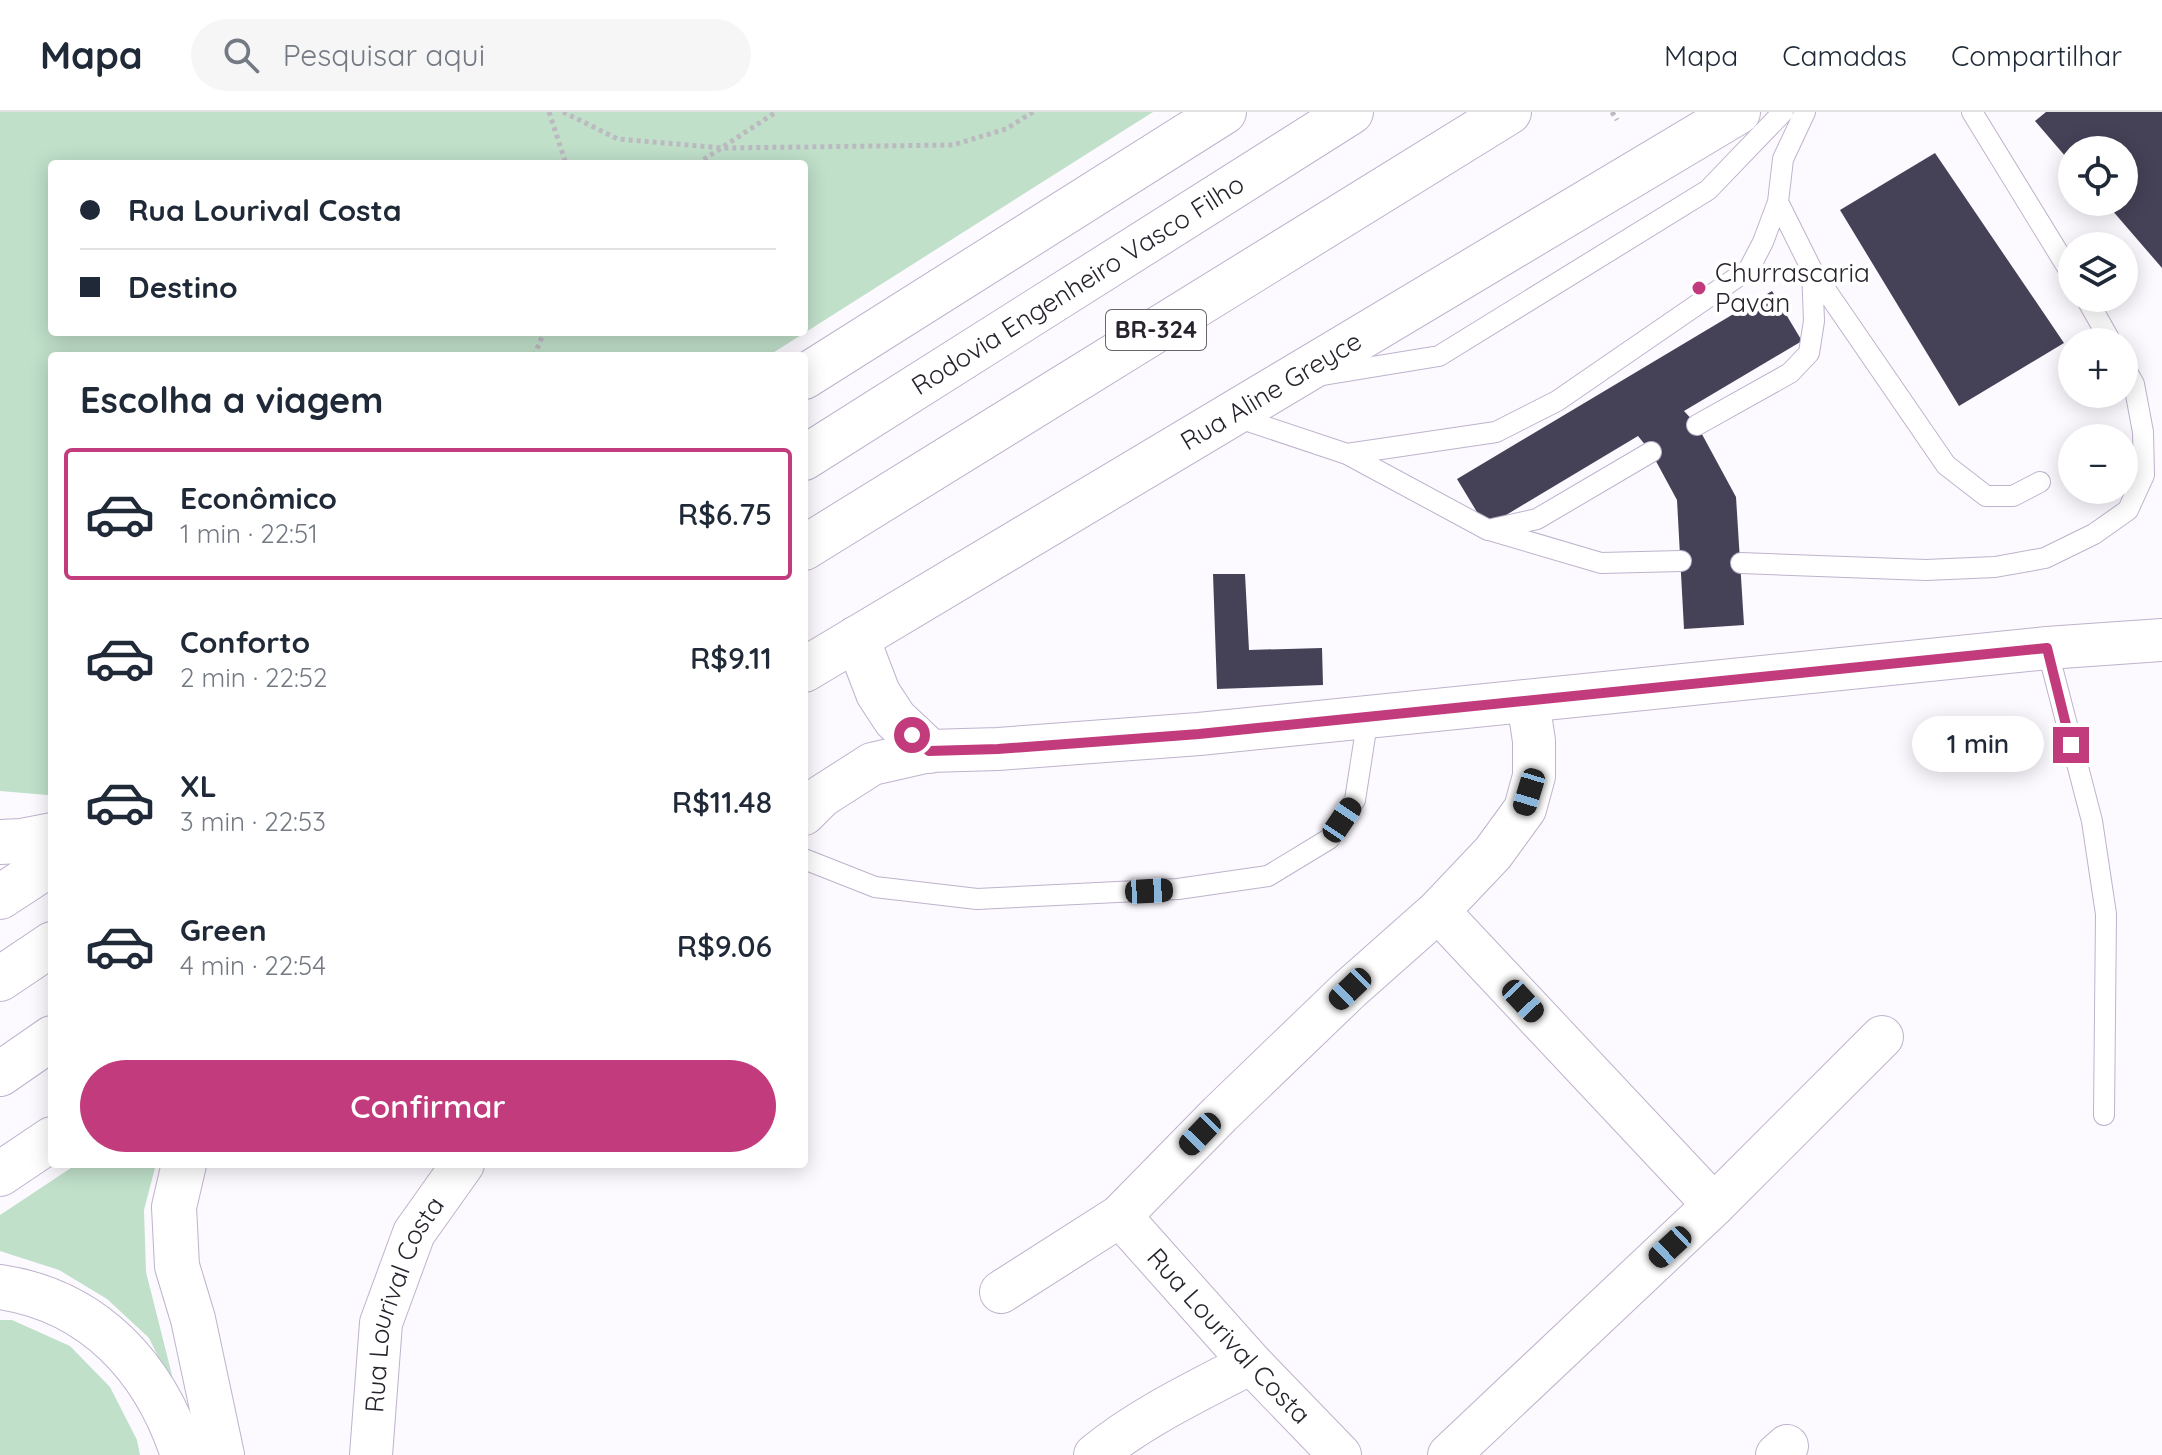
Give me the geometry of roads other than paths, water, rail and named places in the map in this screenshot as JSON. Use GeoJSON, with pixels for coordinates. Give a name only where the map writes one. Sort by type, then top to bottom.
{"type":"FeatureCollection","features":[{"type":"Feature","properties":{"kind":"main road"},"geometry":{"type":"LineString","coordinates":[[808,374],[1224,112]]}},
{"type":"Feature","properties":{"kind":"main road","name":"Rodovia Engenheiro Vasco Filho"},"geometry":{"type":"LineString","coordinates":[[808,455],[1351,112]]}},
{"type":"Feature","properties":{"kind":"main road","name":"BR-324"},"geometry":{"type":"LineString","coordinates":[[808,546],[1509,112]]}},
{"type":"Feature","properties":{"kind":"main road","name":"Rua Aline Greyce"},"geometry":{"type":"LineString","coordinates":[[808,668],[1738,112]]}},
{"type":"Feature","properties":{"kind":"main road"},"geometry":{"type":"LineString","coordinates":[[857,638],[878,693],[895,719],[929,751]]}},
{"type":"Feature","properties":{"kind":"main road"},"geometry":{"type":"LineString","coordinates":[[0,842],[48,836]]}},
{"type":"Feature","properties":{"kind":"main road"},"geometry":{"type":"LineString","coordinates":[[0,897],[48,866]]}},
{"type":"Feature","properties":{"kind":"main road"},"geometry":{"type":"LineString","coordinates":[[0,979],[48,947]]}},
{"type":"Feature","properties":{"kind":"main road"},"geometry":{"type":"LineString","coordinates":[[0,1074],[48,1041]]}},
{"type":"Feature","properties":{"kind":"main road"},"geometry":{"type":"LineString","coordinates":[[0,1174],[48,1142]]}},
{"type":"Feature","properties":{"kind":"main road"},"geometry":{"type":"LineString","coordinates":[[183,1168],[174,1207],[177,1266],[193,1319],[222,1455]]}},
{"type":"Feature","properties":{"kind":"main road"},"geometry":{"type":"LineString","coordinates":[[0,1287],[61,1304],[107,1334],[137,1363],[161,1402],[183,1455]]}},
{"type":"Feature","properties":{"kind":"street"},"geometry":{"type":"LineString","coordinates":[[808,810],[822,796],[872,764],[929,751],[1199,734],[2047,648],[2162,640]]}},
{"type":"Feature","properties":{"kind":"street"},"geometry":{"type":"LineString","coordinates":[[1001,1292],[1120,1216],[1318,1020],[1438,911],[1493,853],[1525,809],[1534,776],[1534,741],[1528,701]]}},
{"type":"Feature","properties":{"kind":"street"},"geometry":{"type":"LineString","coordinates":[[1438,911],[1714,1205]]}},
{"type":"Feature","properties":{"kind":"street"},"geometry":{"type":"LineString","coordinates":[[1449,1455],[1714,1205],[1882,1037]]}},
{"type":"Feature","properties":{"kind":"street","name":"Rua Lourival Costa"},"geometry":{"type":"LineString","coordinates":[[371,1455],[381,1323],[414,1233],[460,1168]]}},
{"type":"Feature","properties":{"kind":"street","name":"Rua Lourival Costa"},"geometry":{"type":"LineString","coordinates":[[1120,1216],[1251,1363],[1340,1455]]}},
{"type":"Feature","properties":{"kind":"street"},"geometry":{"type":"LineString","coordinates":[[1095,1455],[1119,1436],[1166,1408],[1251,1363]]}},
{"type":"Feature","properties":{"kind":"lane"},"geometry":{"type":"LineString","coordinates":[[1291,380],[1439,356],[1708,190],[1783,112]]}},
{"type":"Feature","properties":{"kind":"lane"},"geometry":{"type":"LineString","coordinates":[[1347,454],[1496,432],[1557,401],[1749,269],[1778,202],[1783,159],[1805,112]]}},
{"type":"Feature","properties":{"kind":"lane"},"geometry":{"type":"LineString","coordinates":[[1972,112],[2058,252]]}},
{"type":"Feature","properties":{"kind":"lane"},"geometry":{"type":"LineString","coordinates":[[1778,202],[1812,270],[1946,465],[1986,496],[2013,496],[2040,482]]}},
{"type":"Feature","properties":{"kind":"lane"},"geometry":{"type":"LineString","coordinates":[[1697,425],[1790,373],[1809,353],[1814,321],[1812,270]]}},
{"type":"Feature","properties":{"kind":"lane"},"geometry":{"type":"LineString","coordinates":[[1741,563],[1926,570],[1995,567],[2045,558],[2082,540],[2128,510],[2144,475],[2138,405]]}},
{"type":"Feature","properties":{"kind":"lane"},"geometry":{"type":"LineString","coordinates":[[1230,415],[1347,454],[1488,530],[1601,563],[1681,561]]}},
{"type":"Feature","properties":{"kind":"lane"},"geometry":{"type":"LineString","coordinates":[[1488,530],[1537,519],[1651,452]]}},
{"type":"Feature","properties":{"kind":"lane"},"geometry":{"type":"LineString","coordinates":[[2047,648],[2092,821],[2106,914],[2104,1115]]}},
{"type":"Feature","properties":{"kind":"lane"},"geometry":{"type":"LineString","coordinates":[[808,861],[875,887],[977,899],[1178,889],[1268,876],[1329,839],[1355,800],[1368,717]]}},
{"type":"Feature","properties":{"kind":"place","name":"Churrascaria Pavan"},"geometry":{"type":"Point","coordinates":[1699,288]}}]}
